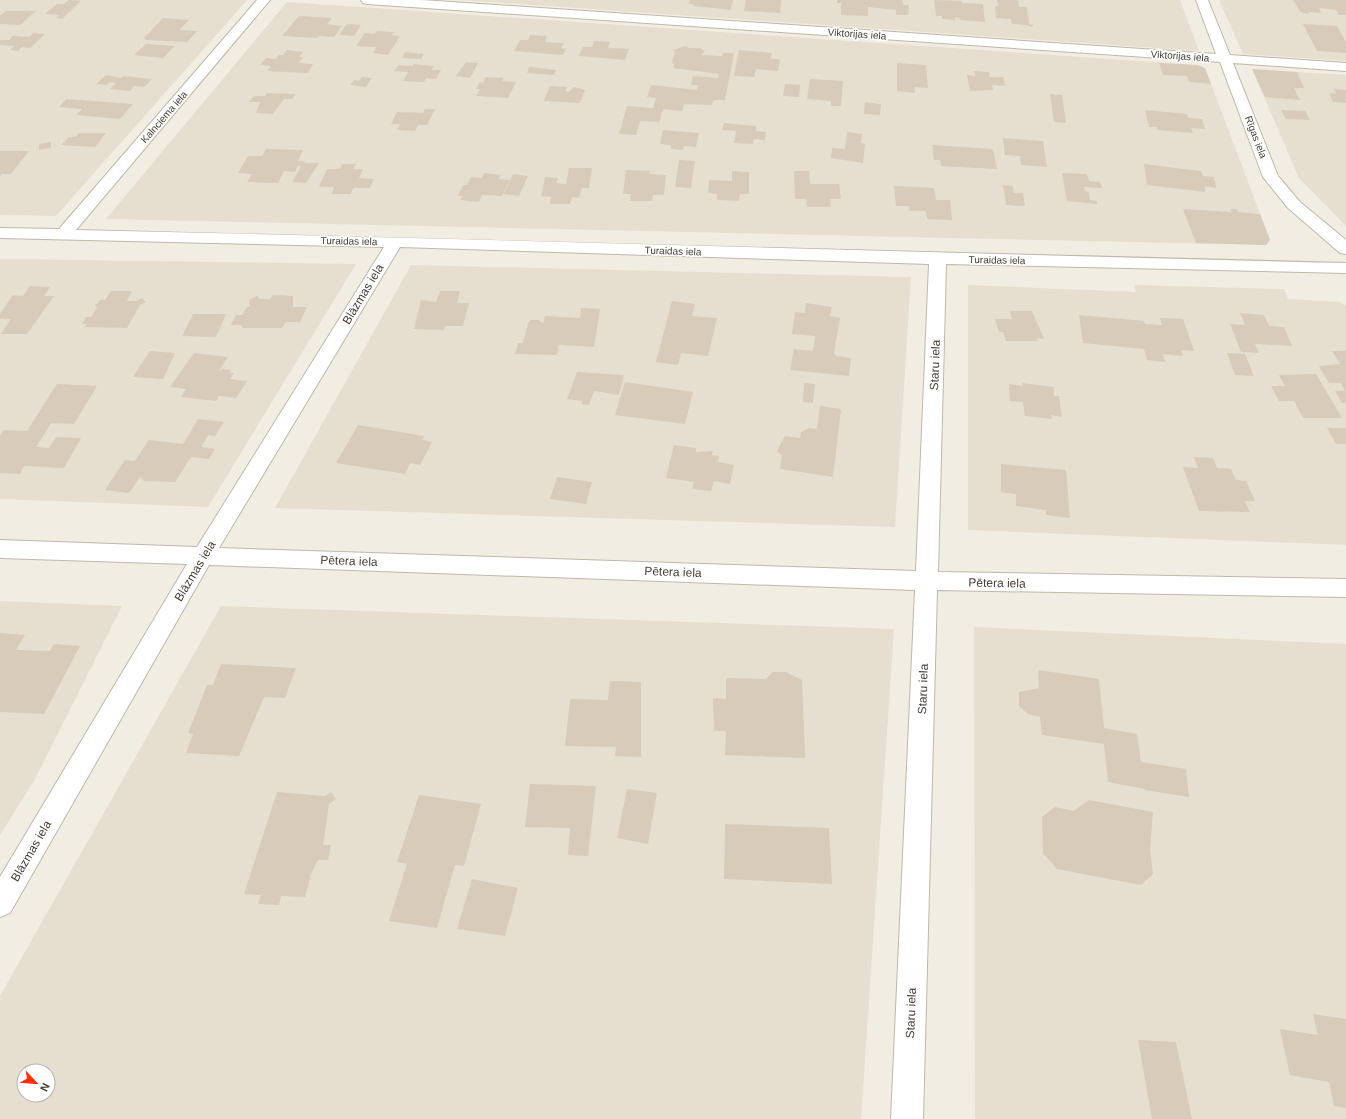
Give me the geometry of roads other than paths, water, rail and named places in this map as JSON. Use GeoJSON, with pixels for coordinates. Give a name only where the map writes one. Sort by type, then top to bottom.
{"type":"FeatureCollection","features":[{"type":"Feature","properties":{"kind":"street","name":"Kalnciema iela"},"geometry":{"type":"LineString","coordinates":[[63,235],[264,0]]}},
{"type":"Feature","properties":{"kind":"street","name":"Viktorijas iela"},"geometry":{"type":"LineString","coordinates":[[367,0],[1346,67]]}},
{"type":"Feature","properties":{"kind":"street","name":"Rīgas iela"},"geometry":{"type":"LineString","coordinates":[[1202,0],[1271,177],[1294,205],[1346,249]]}},
{"type":"Feature","properties":{"kind":"street","name":"Turaidas iela"},"geometry":{"type":"LineString","coordinates":[[0,233],[395,242],[938,259],[1346,268]]}},
{"type":"Feature","properties":{"kind":"street","name":"Blāzmas iela"},"geometry":{"type":"LineString","coordinates":[[0,903],[204,556],[395,242]]}},
{"type":"Feature","properties":{"kind":"street","name":"Staru iela"},"geometry":{"type":"LineString","coordinates":[[907,1119],[938,259]]}},
{"type":"Feature","properties":{"kind":"street","name":"Pētera iela"},"geometry":{"type":"LineString","coordinates":[[0,549],[927,581],[1346,588]]}}]}
